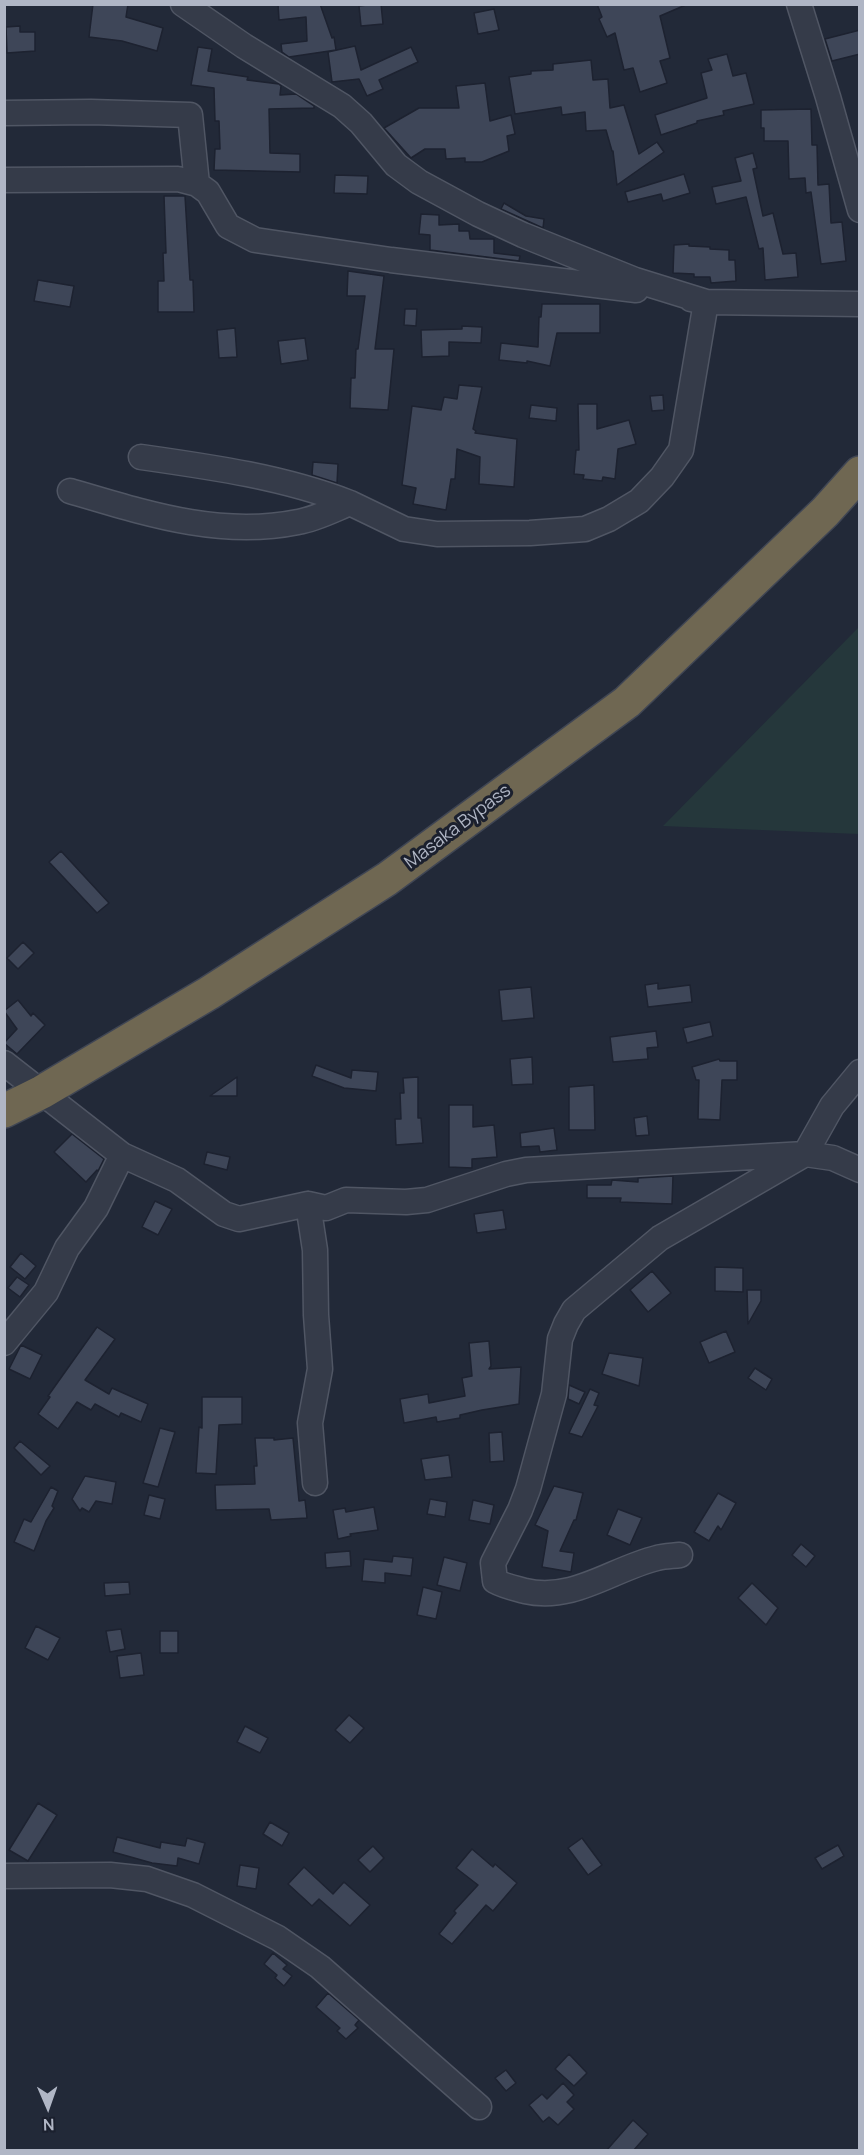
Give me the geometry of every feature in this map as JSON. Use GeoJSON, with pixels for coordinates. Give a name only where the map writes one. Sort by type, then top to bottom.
{"type":"FeatureCollection","features":[{"type":"Feature","properties":{"kind":"highway","name":"Masaka Bypass"},"geometry":{"type":"LineString","coordinates":[[4,1111],[42,1092],[209,993],[387,879],[627,702],[825,512],[860,473]]}},
{"type":"Feature","properties":{"kind":"street"},"geometry":{"type":"LineString","coordinates":[[183,4],[244,46],[342,106],[361,123],[396,165],[418,183],[523,235],[635,280],[706,302]]}},
{"type":"Feature","properties":{"kind":"street"},"geometry":{"type":"LineString","coordinates":[[799,4],[860,210]]}},
{"type":"Feature","properties":{"kind":"street"},"geometry":{"type":"LineString","coordinates":[[4,113],[92,112],[190,115],[196,184]]}},
{"type":"Feature","properties":{"kind":"street"},"geometry":{"type":"LineString","coordinates":[[4,180],[178,179],[196,184],[208,192],[228,226],[255,240],[391,260],[622,288],[706,302],[860,304]]}},
{"type":"Feature","properties":{"kind":"street"},"geometry":{"type":"LineString","coordinates":[[141,457],[197,465],[317,490],[404,529],[437,534],[530,533],[585,529],[609,519],[639,501],[662,477],[681,450],[706,302]]}},
{"type":"Feature","properties":{"kind":"street"},"geometry":{"type":"LineString","coordinates":[[69,491],[199,525],[256,528],[299,522],[350,503]]}},
{"type":"Feature","properties":{"kind":"street"},"geometry":{"type":"LineString","coordinates":[[4,1063],[122,1155],[177,1180],[224,1214],[239,1219],[308,1204],[326,1208],[346,1200],[406,1202],[427,1200],[506,1174],[526,1170],[805,1154],[832,1158],[860,1170]]}},
{"type":"Feature","properties":{"kind":"street"},"geometry":{"type":"LineString","coordinates":[[680,1555],[657,1558],[564,1593],[538,1594],[495,1581],[494,1563],[528,1489],[554,1394],[560,1338],[574,1310],[660,1238],[805,1154],[832,1106],[860,1072]]}},
{"type":"Feature","properties":{"kind":"street"},"geometry":{"type":"LineString","coordinates":[[4,1343],[46,1292],[67,1248],[96,1208],[122,1155]]}},
{"type":"Feature","properties":{"kind":"street"},"geometry":{"type":"LineString","coordinates":[[308,1204],[315,1250],[320,1369],[310,1423],[315,1483]]}},
{"type":"Feature","properties":{"kind":"street"},"geometry":{"type":"LineString","coordinates":[[4,1876],[110,1875],[147,1880],[193,1895],[278,1938],[320,1967],[479,2107]]}},
{"type":"Feature","properties":{"kind":"shaded area"},"geometry":{"type":"Polygon","coordinates":[[[859,627],[859,834],[663,826],[859,627]]]}},
{"type":"Feature","properties":{"kind":"building"},"geometry":{"type":"Polygon","coordinates":[[[93,4],[128,4],[126,17],[163,28],[157,51],[122,41],[89,37],[93,4]]]}},
{"type":"Feature","properties":{"kind":"building"},"geometry":{"type":"Polygon","coordinates":[[[278,4],[320,4],[332,38],[334,37],[336,50],[289,57],[282,52],[281,44],[307,41],[306,17],[279,20],[278,4]]]}},
{"type":"Feature","properties":{"kind":"building"},"geometry":{"type":"Polygon","coordinates":[[[381,4],[383,24],[361,26],[359,6],[381,4]]]}},
{"type":"Feature","properties":{"kind":"building"},"geometry":{"type":"Polygon","coordinates":[[[597,4],[688,4],[660,16],[670,58],[660,61],[667,83],[640,92],[633,68],[624,70],[615,33],[607,37],[599,19],[602,17],[597,4]]]}},
{"type":"Feature","properties":{"kind":"building"},"geometry":{"type":"Polygon","coordinates":[[[494,9],[499,30],[478,34],[474,13],[494,9]]]}},
{"type":"Feature","properties":{"kind":"building"},"geometry":{"type":"Polygon","coordinates":[[[20,26],[20,32],[35,32],[35,51],[7,53],[6,27],[20,26]]]}},
{"type":"Feature","properties":{"kind":"building"},"geometry":{"type":"Polygon","coordinates":[[[860,30],[860,54],[832,61],[825,39],[860,30]]]}},
{"type":"Feature","properties":{"kind":"building"},"geometry":{"type":"Polygon","coordinates":[[[355,46],[361,70],[411,47],[418,62],[379,80],[383,89],[367,96],[359,79],[332,82],[328,52],[355,46]]]}},
{"type":"Feature","properties":{"kind":"building"},"geometry":{"type":"Polygon","coordinates":[[[198,47],[212,49],[208,71],[248,77],[247,80],[279,84],[281,86],[280,95],[296,94],[314,106],[314,108],[269,109],[270,153],[300,154],[300,172],[214,170],[215,149],[220,149],[219,121],[215,121],[214,88],[191,85],[198,47]]]}},
{"type":"Feature","properties":{"kind":"building"},"geometry":{"type":"Polygon","coordinates":[[[727,54],[733,76],[746,73],[754,104],[723,111],[724,115],[697,121],[697,123],[661,135],[655,115],[707,98],[701,73],[712,70],[708,59],[727,54]]]}},
{"type":"Feature","properties":{"kind":"building"},"geometry":{"type":"Polygon","coordinates":[[[591,60],[593,80],[608,79],[610,108],[624,105],[639,154],[657,142],[664,152],[617,185],[613,151],[606,130],[586,131],[585,112],[562,115],[561,107],[515,114],[509,77],[531,74],[531,71],[553,70],[553,64],[591,60]]]}},
{"type":"Feature","properties":{"kind":"building"},"geometry":{"type":"Polygon","coordinates":[[[485,83],[490,121],[511,115],[515,134],[507,136],[509,151],[482,162],[465,162],[465,158],[446,159],[445,149],[425,149],[411,158],[384,128],[419,108],[459,108],[456,86],[485,83]]]}},
{"type":"Feature","properties":{"kind":"building"},"geometry":{"type":"Polygon","coordinates":[[[811,109],[812,145],[817,145],[818,185],[829,184],[831,223],[842,222],[846,261],[821,264],[811,192],[806,193],[805,178],[789,179],[788,141],[764,141],[764,128],[761,128],[761,110],[811,109]]]}},
{"type":"Feature","properties":{"kind":"building"},"geometry":{"type":"Polygon","coordinates":[[[753,153],[757,168],[753,169],[763,216],[773,213],[783,254],[796,253],[798,277],[765,280],[763,248],[759,249],[746,197],[716,204],[712,187],[741,181],[735,158],[753,153]]]}},
{"type":"Feature","properties":{"kind":"building"},"geometry":{"type":"Polygon","coordinates":[[[684,174],[690,193],[663,201],[661,194],[628,202],[625,192],[684,174]]]}},
{"type":"Feature","properties":{"kind":"building"},"geometry":{"type":"Polygon","coordinates":[[[335,175],[368,176],[367,194],[334,193],[335,175]]]}},
{"type":"Feature","properties":{"kind":"building"},"geometry":{"type":"Polygon","coordinates":[[[164,196],[185,196],[194,312],[158,312],[158,281],[164,281],[163,253],[166,253],[164,196]]]}},
{"type":"Feature","properties":{"kind":"building"},"geometry":{"type":"Polygon","coordinates":[[[504,203],[526,216],[544,219],[543,228],[501,209],[504,203]]]}},
{"type":"Feature","properties":{"kind":"building"},"geometry":{"type":"Polygon","coordinates":[[[421,214],[439,215],[439,225],[459,224],[459,231],[469,231],[470,239],[494,239],[494,253],[520,256],[519,261],[430,250],[430,235],[419,234],[421,214]]]}},
{"type":"Feature","properties":{"kind":"building"},"geometry":{"type":"Polygon","coordinates":[[[689,244],[689,246],[729,250],[729,260],[735,260],[736,281],[711,283],[710,277],[673,273],[674,245],[689,244]]]}},
{"type":"Feature","properties":{"kind":"building"},"geometry":{"type":"Polygon","coordinates":[[[348,271],[384,276],[375,349],[394,349],[388,410],[350,408],[351,378],[355,378],[356,349],[358,349],[365,296],[347,296],[348,271]]]}},
{"type":"Feature","properties":{"kind":"building"},"geometry":{"type":"Polygon","coordinates":[[[38,280],[74,286],[70,307],[34,301],[38,280]]]}},
{"type":"Feature","properties":{"kind":"building"},"geometry":{"type":"Polygon","coordinates":[[[542,304],[600,304],[600,333],[557,333],[550,366],[527,361],[527,363],[499,360],[501,343],[538,347],[542,304]]]}},
{"type":"Feature","properties":{"kind":"building"},"geometry":{"type":"Polygon","coordinates":[[[405,309],[417,309],[416,326],[404,325],[405,309]]]}},
{"type":"Feature","properties":{"kind":"building"},"geometry":{"type":"Polygon","coordinates":[[[462,326],[482,327],[481,343],[449,342],[449,356],[422,357],[421,330],[462,329],[462,326]]]}},
{"type":"Feature","properties":{"kind":"building"},"geometry":{"type":"Polygon","coordinates":[[[235,328],[237,357],[219,358],[217,330],[235,328]]]}},
{"type":"Feature","properties":{"kind":"building"},"geometry":{"type":"Polygon","coordinates":[[[305,338],[308,360],[281,364],[278,341],[305,338]]]}},
{"type":"Feature","properties":{"kind":"building"},"geometry":{"type":"Polygon","coordinates":[[[459,385],[482,387],[473,429],[475,433],[517,439],[514,487],[479,484],[480,457],[457,449],[455,479],[451,479],[446,510],[413,504],[416,488],[402,485],[412,406],[441,410],[444,397],[457,399],[459,385]]]}},
{"type":"Feature","properties":{"kind":"building"},"geometry":{"type":"Polygon","coordinates":[[[663,395],[664,410],[652,411],[650,396],[663,395]]]}},
{"type":"Feature","properties":{"kind":"building"},"geometry":{"type":"Polygon","coordinates":[[[578,404],[597,404],[597,429],[629,420],[636,444],[618,449],[615,479],[603,477],[602,481],[583,479],[584,475],[574,474],[576,450],[579,450],[578,404]]]}},
{"type":"Feature","properties":{"kind":"building"},"geometry":{"type":"Polygon","coordinates":[[[531,405],[557,408],[556,421],[529,418],[531,405]]]}},
{"type":"Feature","properties":{"kind":"building"},"geometry":{"type":"Polygon","coordinates":[[[313,462],[338,464],[337,483],[312,475],[313,462]]]}},
{"type":"Feature","properties":{"kind":"building"},"geometry":{"type":"Polygon","coordinates":[[[61,851],[109,903],[97,913],[49,862],[61,851]]]}},
{"type":"Feature","properties":{"kind":"building"},"geometry":{"type":"Polygon","coordinates":[[[23,942],[34,953],[18,969],[7,958],[23,942]]]}},
{"type":"Feature","properties":{"kind":"building"},"geometry":{"type":"Polygon","coordinates":[[[658,983],[658,989],[690,985],[692,1002],[648,1007],[645,985],[658,983]]]}},
{"type":"Feature","properties":{"kind":"building"},"geometry":{"type":"Polygon","coordinates":[[[531,987],[534,1018],[502,1021],[499,990],[531,987]]]}},
{"type":"Feature","properties":{"kind":"building"},"geometry":{"type":"Polygon","coordinates":[[[18,1000],[31,1016],[33,1013],[45,1025],[17,1054],[4,1043],[17,1029],[4,1011],[18,1000]]]}},
{"type":"Feature","properties":{"kind":"building"},"geometry":{"type":"Polygon","coordinates":[[[710,1022],[713,1036],[687,1043],[683,1028],[710,1022]]]}},
{"type":"Feature","properties":{"kind":"building"},"geometry":{"type":"Polygon","coordinates":[[[656,1031],[658,1047],[647,1048],[648,1059],[613,1062],[610,1037],[656,1031]]]}},
{"type":"Feature","properties":{"kind":"building"},"geometry":{"type":"Polygon","coordinates":[[[532,1057],[533,1084],[512,1085],[510,1059],[532,1057]]]}},
{"type":"Feature","properties":{"kind":"building"},"geometry":{"type":"Polygon","coordinates":[[[719,1059],[720,1061],[737,1061],[737,1080],[722,1080],[720,1120],[698,1119],[699,1080],[696,1080],[692,1067],[719,1059]]]}},
{"type":"Feature","properties":{"kind":"building"},"geometry":{"type":"Polygon","coordinates":[[[316,1065],[351,1078],[352,1070],[378,1072],[376,1091],[344,1088],[312,1076],[316,1065]]]}},
{"type":"Feature","properties":{"kind":"building"},"geometry":{"type":"Polygon","coordinates":[[[237,1077],[237,1096],[210,1096],[237,1077]]]}},
{"type":"Feature","properties":{"kind":"building"},"geometry":{"type":"Polygon","coordinates":[[[418,1077],[418,1118],[421,1118],[423,1143],[396,1145],[395,1119],[401,1119],[400,1093],[404,1093],[403,1078],[418,1077]]]}},
{"type":"Feature","properties":{"kind":"building"},"geometry":{"type":"Polygon","coordinates":[[[594,1085],[595,1130],[569,1130],[569,1087],[594,1085]]]}},
{"type":"Feature","properties":{"kind":"building"},"geometry":{"type":"Polygon","coordinates":[[[449,1105],[473,1105],[473,1127],[494,1125],[497,1157],[472,1159],[472,1168],[449,1167],[449,1105]]]}},
{"type":"Feature","properties":{"kind":"building"},"geometry":{"type":"Polygon","coordinates":[[[647,1116],[649,1135],[636,1136],[634,1118],[647,1116]]]}},
{"type":"Feature","properties":{"kind":"building"},"geometry":{"type":"Polygon","coordinates":[[[554,1128],[557,1150],[540,1152],[539,1146],[521,1147],[520,1133],[554,1128]]]}},
{"type":"Feature","properties":{"kind":"building"},"geometry":{"type":"Polygon","coordinates":[[[72,1134],[104,1159],[98,1171],[86,1182],[54,1152],[72,1134]]]}},
{"type":"Feature","properties":{"kind":"building"},"geometry":{"type":"Polygon","coordinates":[[[207,1152],[230,1157],[227,1170],[204,1164],[207,1152]]]}},
{"type":"Feature","properties":{"kind":"building"},"geometry":{"type":"Polygon","coordinates":[[[673,1176],[672,1204],[620,1202],[621,1198],[587,1198],[587,1185],[611,1185],[612,1180],[638,1182],[638,1178],[673,1176]]]}},
{"type":"Feature","properties":{"kind":"building"},"geometry":{"type":"Polygon","coordinates":[[[155,1201],[172,1209],[158,1235],[142,1227],[155,1201]]]}},
{"type":"Feature","properties":{"kind":"building"},"geometry":{"type":"Polygon","coordinates":[[[503,1210],[506,1229],[477,1233],[474,1214],[503,1210]]]}},
{"type":"Feature","properties":{"kind":"building"},"geometry":{"type":"Polygon","coordinates":[[[21,1253],[36,1266],[25,1279],[10,1267],[21,1253]]]}},
{"type":"Feature","properties":{"kind":"building"},"geometry":{"type":"Polygon","coordinates":[[[715,1267],[743,1268],[743,1292],[715,1291],[715,1267]]]}},
{"type":"Feature","properties":{"kind":"building"},"geometry":{"type":"Polygon","coordinates":[[[652,1271],[671,1293],[648,1312],[630,1290],[652,1271]]]}},
{"type":"Feature","properties":{"kind":"building"},"geometry":{"type":"Polygon","coordinates":[[[17,1277],[29,1285],[20,1297],[8,1288],[17,1277]]]}},
{"type":"Feature","properties":{"kind":"building"},"geometry":{"type":"Polygon","coordinates":[[[747,1290],[761,1290],[761,1301],[748,1324],[747,1290]]]}},
{"type":"Feature","properties":{"kind":"building"},"geometry":{"type":"Polygon","coordinates":[[[97,1327],[115,1339],[85,1380],[109,1394],[112,1388],[148,1404],[141,1422],[121,1413],[119,1417],[95,1404],[91,1410],[77,1402],[58,1429],[38,1414],[50,1397],[48,1396],[97,1327]]]}},
{"type":"Feature","properties":{"kind":"building"},"geometry":{"type":"Polygon","coordinates":[[[726,1331],[735,1352],[709,1363],[700,1342],[726,1331]]]}},
{"type":"Feature","properties":{"kind":"building"},"geometry":{"type":"Polygon","coordinates":[[[489,1341],[491,1366],[489,1369],[521,1367],[519,1404],[482,1410],[460,1415],[460,1418],[437,1422],[436,1417],[404,1423],[400,1399],[428,1394],[429,1403],[465,1396],[462,1378],[472,1376],[469,1343],[489,1341]]]}},
{"type":"Feature","properties":{"kind":"building"},"geometry":{"type":"Polygon","coordinates":[[[21,1345],[42,1355],[30,1379],[9,1369],[21,1345]]]}},
{"type":"Feature","properties":{"kind":"building"},"geometry":{"type":"Polygon","coordinates":[[[609,1353],[643,1358],[639,1386],[602,1374],[609,1353]]]}},
{"type":"Feature","properties":{"kind":"building"},"geometry":{"type":"Polygon","coordinates":[[[755,1368],[772,1379],[766,1390],[748,1378],[755,1368]]]}},
{"type":"Feature","properties":{"kind":"building"},"geometry":{"type":"Polygon","coordinates":[[[569,1385],[585,1392],[579,1404],[568,1399],[569,1385]]]}},
{"type":"Feature","properties":{"kind":"building"},"geometry":{"type":"Polygon","coordinates":[[[590,1389],[599,1393],[594,1405],[598,1406],[582,1437],[569,1433],[590,1389]]]}},
{"type":"Feature","properties":{"kind":"building"},"geometry":{"type":"Polygon","coordinates":[[[202,1397],[242,1397],[242,1424],[219,1425],[216,1474],[196,1473],[199,1427],[202,1428],[202,1397]]]}},
{"type":"Feature","properties":{"kind":"building"},"geometry":{"type":"Polygon","coordinates":[[[160,1428],[175,1432],[158,1487],[143,1483],[160,1428]]]}},
{"type":"Feature","properties":{"kind":"building"},"geometry":{"type":"Polygon","coordinates":[[[502,1432],[504,1461],[490,1462],[489,1433],[502,1432]]]}},
{"type":"Feature","properties":{"kind":"building"},"geometry":{"type":"Polygon","coordinates":[[[255,1438],[274,1438],[274,1440],[293,1438],[299,1501],[305,1500],[307,1518],[271,1520],[269,1509],[216,1510],[215,1485],[255,1484],[254,1466],[257,1466],[255,1438]]]}},
{"type":"Feature","properties":{"kind":"building"},"geometry":{"type":"Polygon","coordinates":[[[20,1441],[50,1466],[41,1475],[14,1448],[20,1441]]]}},
{"type":"Feature","properties":{"kind":"building"},"geometry":{"type":"Polygon","coordinates":[[[449,1455],[452,1477],[425,1480],[421,1459],[449,1455]]]}},
{"type":"Feature","properties":{"kind":"building"},"geometry":{"type":"Polygon","coordinates":[[[85,1476],[116,1482],[112,1504],[96,1501],[89,1512],[82,1508],[80,1511],[72,1499],[85,1476]]]}},
{"type":"Feature","properties":{"kind":"building"},"geometry":{"type":"Polygon","coordinates":[[[554,1486],[583,1493],[576,1520],[560,1551],[574,1553],[571,1572],[542,1567],[548,1531],[535,1525],[554,1486]]]}},
{"type":"Feature","properties":{"kind":"building"},"geometry":{"type":"Polygon","coordinates":[[[51,1487],[58,1491],[52,1506],[54,1508],[34,1551],[14,1542],[24,1519],[31,1522],[51,1487]]]}},
{"type":"Feature","properties":{"kind":"building"},"geometry":{"type":"Polygon","coordinates":[[[718,1493],[736,1503],[721,1530],[718,1526],[709,1541],[694,1532],[718,1493]]]}},
{"type":"Feature","properties":{"kind":"building"},"geometry":{"type":"Polygon","coordinates":[[[149,1495],[165,1499],[160,1519],[144,1515],[149,1495]]]}},
{"type":"Feature","properties":{"kind":"building"},"geometry":{"type":"Polygon","coordinates":[[[430,1499],[447,1502],[445,1517],[427,1514],[430,1499]]]}},
{"type":"Feature","properties":{"kind":"building"},"geometry":{"type":"Polygon","coordinates":[[[473,1500],[494,1505],[490,1524],[469,1520],[473,1500]]]}},
{"type":"Feature","properties":{"kind":"building"},"geometry":{"type":"Polygon","coordinates":[[[374,1507],[378,1530],[350,1534],[351,1536],[338,1539],[333,1510],[345,1508],[346,1512],[374,1507]]]}},
{"type":"Feature","properties":{"kind":"building"},"geometry":{"type":"Polygon","coordinates":[[[618,1509],[642,1518],[630,1545],[607,1535],[618,1509]]]}},
{"type":"Feature","properties":{"kind":"building"},"geometry":{"type":"Polygon","coordinates":[[[801,1544],[815,1556],[806,1567],[792,1555],[801,1544]]]}},
{"type":"Feature","properties":{"kind":"building"},"geometry":{"type":"Polygon","coordinates":[[[350,1551],[351,1566],[326,1568],[325,1553],[350,1551]]]}},
{"type":"Feature","properties":{"kind":"building"},"geometry":{"type":"Polygon","coordinates":[[[393,1556],[413,1558],[411,1576],[385,1573],[385,1583],[362,1581],[364,1559],[392,1562],[393,1556]]]}},
{"type":"Feature","properties":{"kind":"building"},"geometry":{"type":"Polygon","coordinates":[[[444,1557],[467,1563],[460,1591],[437,1585],[444,1557]]]}},
{"type":"Feature","properties":{"kind":"building"},"geometry":{"type":"Polygon","coordinates":[[[129,1582],[130,1594],[105,1596],[104,1583],[129,1582]]]}},
{"type":"Feature","properties":{"kind":"building"},"geometry":{"type":"Polygon","coordinates":[[[752,1583],[778,1608],[766,1625],[738,1598],[752,1583]]]}},
{"type":"Feature","properties":{"kind":"building"},"geometry":{"type":"Polygon","coordinates":[[[423,1587],[442,1592],[436,1619],[417,1615],[423,1587]]]}},
{"type":"Feature","properties":{"kind":"building"},"geometry":{"type":"Polygon","coordinates":[[[36,1626],[60,1638],[48,1660],[25,1648],[36,1626]]]}},
{"type":"Feature","properties":{"kind":"building"},"geometry":{"type":"Polygon","coordinates":[[[121,1629],[125,1649],[110,1652],[106,1631],[121,1629]]]}},
{"type":"Feature","properties":{"kind":"building"},"geometry":{"type":"Polygon","coordinates":[[[160,1631],[178,1631],[178,1653],[160,1653],[160,1631]]]}},
{"type":"Feature","properties":{"kind":"building"},"geometry":{"type":"Polygon","coordinates":[[[141,1653],[144,1675],[120,1678],[117,1656],[141,1653]]]}},
{"type":"Feature","properties":{"kind":"building"},"geometry":{"type":"Polygon","coordinates":[[[349,1715],[364,1728],[350,1743],[335,1730],[349,1715]]]}},
{"type":"Feature","properties":{"kind":"building"},"geometry":{"type":"Polygon","coordinates":[[[245,1726],[268,1738],[260,1753],[237,1742],[245,1726]]]}},
{"type":"Feature","properties":{"kind":"building"},"geometry":{"type":"Polygon","coordinates":[[[38,1803],[57,1815],[28,1861],[9,1850],[38,1803]]]}},
{"type":"Feature","properties":{"kind":"building"},"geometry":{"type":"Polygon","coordinates":[[[270,1822],[289,1833],[282,1846],[263,1834],[270,1822]]]}},
{"type":"Feature","properties":{"kind":"building"},"geometry":{"type":"Polygon","coordinates":[[[117,1837],[160,1848],[161,1842],[185,1846],[187,1838],[205,1843],[199,1864],[178,1858],[177,1866],[152,1863],[113,1852],[117,1837]]]}},
{"type":"Feature","properties":{"kind":"building"},"geometry":{"type":"Polygon","coordinates":[[[582,1838],[602,1865],[588,1875],[568,1848],[582,1838]]]}},
{"type":"Feature","properties":{"kind":"building"},"geometry":{"type":"Polygon","coordinates":[[[838,1845],[844,1856],[822,1869],[815,1858],[838,1845]]]}},
{"type":"Feature","properties":{"kind":"building"},"geometry":{"type":"Polygon","coordinates":[[[373,1846],[384,1858],[370,1872],[358,1860],[373,1846]]]}},
{"type":"Feature","properties":{"kind":"building"},"geometry":{"type":"Polygon","coordinates":[[[472,1849],[493,1867],[495,1864],[517,1883],[493,1911],[486,1905],[452,1944],[439,1934],[456,1913],[454,1911],[478,1885],[456,1868],[472,1849]]]}},
{"type":"Feature","properties":{"kind":"building"},"geometry":{"type":"Polygon","coordinates":[[[240,1865],[259,1868],[256,1889],[237,1886],[240,1865]]]}},
{"type":"Feature","properties":{"kind":"building"},"geometry":{"type":"Polygon","coordinates":[[[304,1867],[333,1894],[344,1882],[370,1905],[350,1926],[319,1899],[312,1906],[288,1884],[304,1867]]]}},
{"type":"Feature","properties":{"kind":"building"},"geometry":{"type":"Polygon","coordinates":[[[273,1953],[287,1965],[283,1969],[292,1976],[284,1986],[275,1978],[277,1975],[264,1964],[273,1953]]]}},
{"type":"Feature","properties":{"kind":"building"},"geometry":{"type":"Polygon","coordinates":[[[328,1993],[359,2020],[355,2025],[358,2028],[346,2039],[337,2031],[340,2028],[316,2007],[328,1993]]]}},
{"type":"Feature","properties":{"kind":"building"},"geometry":{"type":"Polygon","coordinates":[[[569,2054],[587,2073],[574,2086],[555,2069],[569,2054]]]}},
{"type":"Feature","properties":{"kind":"building"},"geometry":{"type":"Polygon","coordinates":[[[506,2070],[516,2083],[506,2091],[495,2078],[506,2070]]]}},
{"type":"Feature","properties":{"kind":"building"},"geometry":{"type":"Polygon","coordinates":[[[563,2083],[574,2095],[567,2102],[574,2109],[558,2125],[549,2117],[543,2122],[529,2105],[542,2094],[547,2099],[563,2083]]]}},
{"type":"Feature","properties":{"kind":"building"},"geometry":{"type":"Polygon","coordinates":[[[633,2120],[648,2134],[633,2151],[606,2151],[633,2120]]]}}]}
